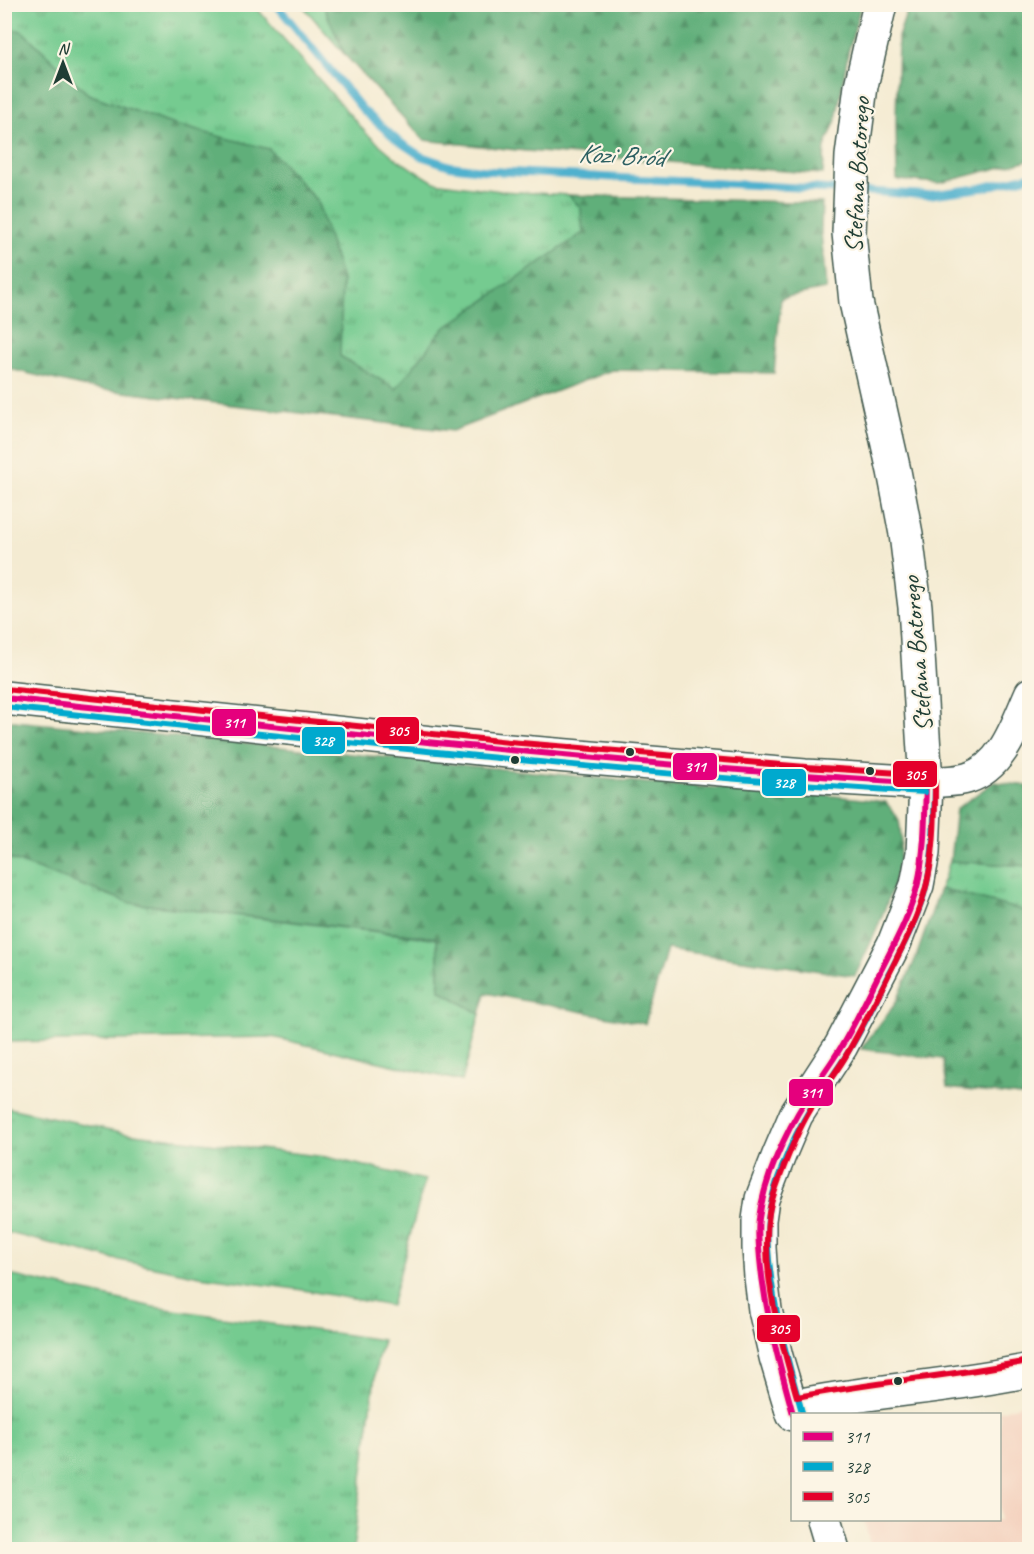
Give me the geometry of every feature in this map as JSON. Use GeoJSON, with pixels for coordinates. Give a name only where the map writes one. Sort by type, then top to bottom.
{"type":"FeatureCollection","features":[{"type":"Feature","properties":{"kind":"street","name":"Stefana Batorego"},"geometry":{"type":"LineString","coordinates":[[792,1411],[776,1357],[764,1299],[759,1239],[762,1199],[796,1115],[841,1046],[894,944],[917,885],[923,853],[926,783],[915,607],[906,534],[894,471],[856,302],[849,233],[852,156],[861,86],[880,4]]}},
{"type":"Feature","properties":{"kind":"street"},"geometry":{"type":"LineString","coordinates":[[4,698],[508,751],[805,776],[926,783],[967,778],[986,769],[1008,744],[1029,693]]}},
{"type":"Feature","properties":{"kind":"street"},"geometry":{"type":"LineString","coordinates":[[792,1411],[853,1396],[998,1377],[1029,1370]]}},
{"type":"Feature","properties":{"kind":"street"},"geometry":{"type":"LineString","coordinates":[[824,1521],[833,1550]]}},
{"type":"Feature","properties":{"kind":"shaded area"},"geometry":{"type":"Polygon","coordinates":[[[1029,1402],[1029,1549],[871,1549],[864,1521],[1001,1521],[1001,1413],[994,1413],[1029,1402]]]}},
{"type":"Feature","properties":{"kind":"green space"},"geometry":{"type":"Polygon","coordinates":[[[4,5],[254,5],[366,133],[398,160],[434,182],[501,191],[569,195],[581,209],[583,233],[442,330],[396,390],[340,356],[342,280],[317,201],[269,150],[171,124],[88,94],[22,31],[5,28],[4,5]]]}},
{"type":"Feature","properties":{"kind":"green space"},"geometry":{"type":"Polygon","coordinates":[[[302,5],[323,5],[345,55],[302,5]]]}},
{"type":"Feature","properties":{"kind":"green space"},"geometry":{"type":"Polygon","coordinates":[[[323,5],[861,5],[848,53],[836,120],[825,147],[823,174],[526,151],[424,140],[345,55],[323,5]]]}},
{"type":"Feature","properties":{"kind":"green space"},"geometry":{"type":"Polygon","coordinates":[[[909,5],[1029,5],[1029,160],[940,183],[897,180],[898,37],[909,5]]]}},
{"type":"Feature","properties":{"kind":"green space"},"geometry":{"type":"Polygon","coordinates":[[[5,28],[22,31],[88,94],[171,124],[269,149],[317,201],[342,280],[340,356],[396,389],[442,330],[583,233],[581,209],[569,195],[822,203],[821,231],[826,289],[781,298],[774,373],[612,370],[452,431],[90,388],[5,368],[5,28]]]}},
{"type":"Feature","properties":{"kind":"green space"},"geometry":{"type":"Polygon","coordinates":[[[4,720],[668,785],[824,795],[886,802],[899,821],[901,839],[899,859],[888,900],[855,976],[667,949],[645,1024],[486,993],[480,1014],[440,990],[437,938],[131,903],[5,857],[4,720]]]}},
{"type":"Feature","properties":{"kind":"green space"},"geometry":{"type":"Polygon","coordinates":[[[994,782],[1029,786],[1029,866],[950,861],[956,809],[994,782]]]}},
{"type":"Feature","properties":{"kind":"green space"},"geometry":{"type":"Polygon","coordinates":[[[4,857],[131,903],[437,939],[440,990],[480,1014],[462,1081],[272,1037],[5,1042],[4,857]]]}},
{"type":"Feature","properties":{"kind":"green space"},"geometry":{"type":"Polygon","coordinates":[[[950,861],[1029,866],[1029,912],[940,889],[950,861]]]}},
{"type":"Feature","properties":{"kind":"green space"},"geometry":{"type":"Polygon","coordinates":[[[940,889],[1029,912],[1029,1097],[947,1088],[943,1059],[861,1049],[895,1004],[915,960],[940,889]]]}},
{"type":"Feature","properties":{"kind":"green space"},"geometry":{"type":"Polygon","coordinates":[[[4,1107],[126,1133],[326,1157],[425,1180],[391,1306],[303,1290],[200,1276],[109,1258],[5,1232],[4,1107]]]}},
{"type":"Feature","properties":{"kind":"green space"},"geometry":{"type":"Polygon","coordinates":[[[5,1274],[153,1307],[383,1340],[377,1361],[353,1549],[36,1550],[5,1546],[5,1274]]]}},
{"type":"Feature","properties":{"kind":"waterway","name":"Kozi Bród"},"geometry":{"type":"LineString","coordinates":[[276,4],[363,110],[398,141],[421,156],[450,166],[490,171],[845,190]]}},
{"type":"Feature","properties":{"kind":"waterway","name":"Kozi Bród"},"geometry":{"type":"LineString","coordinates":[[858,191],[928,195],[981,188],[1030,176]]}},
{"type":"Feature","properties":{"kind":"transit line","name":"305"},"geometry":{"type":"LineString","coordinates":[[5,689],[509,742],[931,775],[935,782],[935,817],[934,839],[926,886],[918,911],[891,970],[840,1066],[813,1105],[787,1158],[772,1198],[769,1213],[767,1258],[770,1282],[797,1397],[1028,1361]]}},
{"type":"Feature","properties":{"kind":"transit line","name":"311"},"geometry":{"type":"LineString","coordinates":[[4,698],[580,757],[926,783]]}},
{"type":"Feature","properties":{"kind":"transit line","name":"328"},"geometry":{"type":"LineString","coordinates":[[4,707],[580,766],[925,792]]}},
{"type":"Feature","properties":{"kind":"transit line","name":"311"},"geometry":{"type":"LineString","coordinates":[[793,1413],[773,1337],[762,1279],[758,1233],[762,1203],[776,1157],[790,1127],[852,1028],[911,905],[918,883],[922,858],[926,783]]}},
{"type":"Feature","properties":{"kind":"transit line","name":"328"},"geometry":{"type":"LineString","coordinates":[[802,1412],[774,1299],[767,1235],[770,1206],[778,1177],[796,1134],[859,1034],[916,919],[929,871],[935,783]]}}]}
